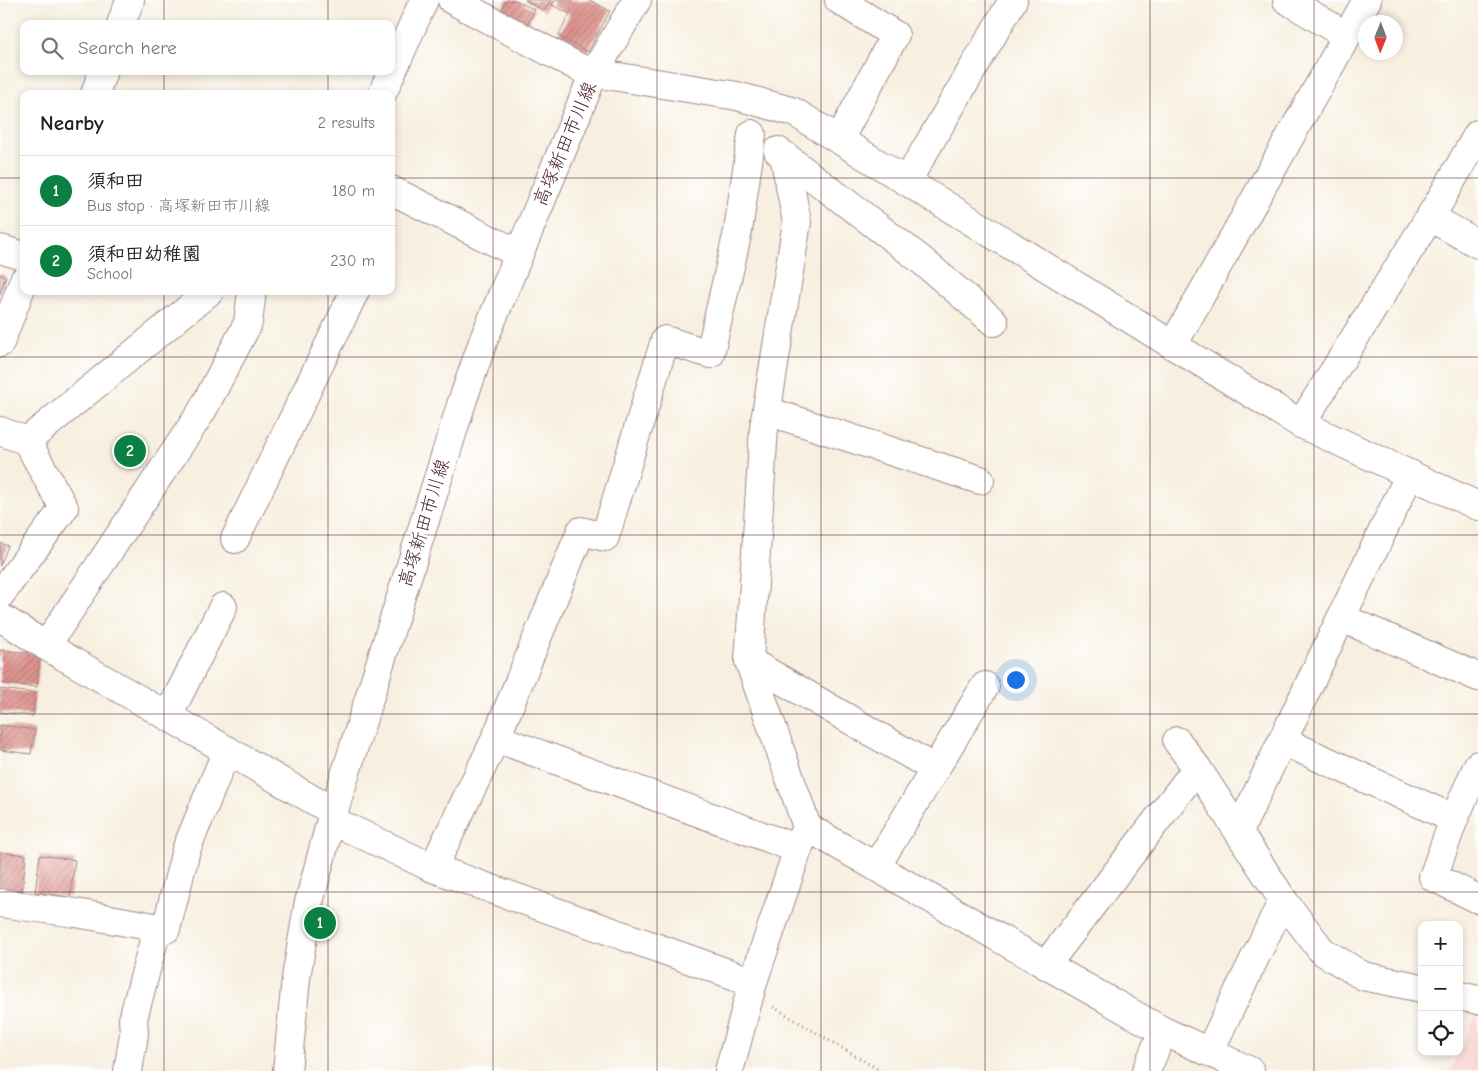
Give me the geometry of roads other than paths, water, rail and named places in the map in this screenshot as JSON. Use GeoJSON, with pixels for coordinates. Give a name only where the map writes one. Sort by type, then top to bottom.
{"type":"FeatureCollection","features":[{"type":"Feature","properties":{"kind":"street"},"geometry":{"type":"LineString","coordinates":[[122,20],[130,0]]}},
{"type":"Feature","properties":{"kind":"street"},"geometry":{"type":"LineString","coordinates":[[395,65],[424,0]]}},
{"type":"Feature","properties":{"kind":"street"},"geometry":{"type":"LineString","coordinates":[[452,0],[594,74],[737,96],[794,112],[1301,424],[1478,506]]}},
{"type":"Feature","properties":{"kind":"street","name":"高塚新田市川線"},"geometry":{"type":"LineString","coordinates":[[287,1071],[296,978],[308,906],[332,816],[462,402],[484,339],[594,74],[636,0]]}},
{"type":"Feature","properties":{"kind":"street"},"geometry":{"type":"LineString","coordinates":[[839,0],[895,35],[839,140]]}},
{"type":"Feature","properties":{"kind":"street"},"geometry":{"type":"LineString","coordinates":[[906,181],[1013,0]]}},
{"type":"Feature","properties":{"kind":"street"},"geometry":{"type":"LineString","coordinates":[[1287,0],[1347,36]]}},
{"type":"Feature","properties":{"kind":"street"},"geometry":{"type":"LineString","coordinates":[[1173,345],[1367,0]]}},
{"type":"Feature","properties":{"kind":"street"},"geometry":{"type":"LineString","coordinates":[[96,90],[102,75]]}},
{"type":"Feature","properties":{"kind":"street"},"geometry":{"type":"LineString","coordinates":[[384,90],[390,75]]}},
{"type":"Feature","properties":{"kind":"street"},"geometry":{"type":"LineString","coordinates":[[433,868],[496,738],[581,531],[605,537],[665,340],[710,354],[738,231],[752,134],[737,96]]}},
{"type":"Feature","properties":{"kind":"street"},"geometry":{"type":"LineString","coordinates":[[752,134],[784,155],[920,259],[994,322]]}},
{"type":"Feature","properties":{"kind":"street"},"geometry":{"type":"LineString","coordinates":[[1301,424],[1430,217],[1478,134]]}},
{"type":"Feature","properties":{"kind":"street"},"geometry":{"type":"LineString","coordinates":[[729,1071],[752,988],[802,838],[749,661],[764,427],[798,222],[784,155]]}},
{"type":"Feature","properties":{"kind":"street"},"geometry":{"type":"LineString","coordinates":[[395,200],[519,254]]}},
{"type":"Feature","properties":{"kind":"street"},"geometry":{"type":"LineString","coordinates":[[1430,217],[1478,244]]}},
{"type":"Feature","properties":{"kind":"street"},"geometry":{"type":"LineString","coordinates":[[0,249],[20,255]]}},
{"type":"Feature","properties":{"kind":"street"},"geometry":{"type":"LineString","coordinates":[[0,343],[20,290]]}},
{"type":"Feature","properties":{"kind":"street"},"geometry":{"type":"LineString","coordinates":[[27,440],[205,295]]}},
{"type":"Feature","properties":{"kind":"street"},"geometry":{"type":"LineString","coordinates":[[46,646],[202,411],[248,323],[252,295]]}},
{"type":"Feature","properties":{"kind":"street"},"geometry":{"type":"LineString","coordinates":[[235,539],[353,295]]}},
{"type":"Feature","properties":{"kind":"street"},"geometry":{"type":"LineString","coordinates":[[767,411],[980,480]]}},
{"type":"Feature","properties":{"kind":"street"},"geometry":{"type":"LineString","coordinates":[[0,431],[27,440],[64,508],[0,596]]}},
{"type":"Feature","properties":{"kind":"street"},"geometry":{"type":"LineString","coordinates":[[1239,831],[1410,474]]}},
{"type":"Feature","properties":{"kind":"street"},"geometry":{"type":"LineString","coordinates":[[168,716],[223,607]]}},
{"type":"Feature","properties":{"kind":"street"},"geometry":{"type":"LineString","coordinates":[[0,617],[46,646],[227,750],[332,816],[433,868],[752,988]]}},
{"type":"Feature","properties":{"kind":"street"},"geometry":{"type":"LineString","coordinates":[[1342,618],[1478,677]]}},
{"type":"Feature","properties":{"kind":"street"},"geometry":{"type":"LineString","coordinates":[[749,661],[935,769]]}},
{"type":"Feature","properties":{"kind":"street"},"geometry":{"type":"LineString","coordinates":[[876,867],[985,686]]}},
{"type":"Feature","properties":{"kind":"street"},"geometry":{"type":"LineString","coordinates":[[496,738],[802,838],[876,867],[1163,1031],[1250,1071]]}},
{"type":"Feature","properties":{"kind":"street"},"geometry":{"type":"LineString","coordinates":[[1176,741],[1197,768],[1283,900],[1322,951],[1363,976],[1418,987]]}},
{"type":"Feature","properties":{"kind":"street"},"geometry":{"type":"LineString","coordinates":[[1283,741],[1454,819]]}},
{"type":"Feature","properties":{"kind":"street"},"geometry":{"type":"LineString","coordinates":[[0,903],[76,913],[157,929],[166,929],[186,850],[227,750]]}},
{"type":"Feature","properties":{"kind":"street"},"geometry":{"type":"LineString","coordinates":[[1478,765],[1454,819],[1433,877],[1478,899]]}},
{"type":"Feature","properties":{"kind":"street"},"geometry":{"type":"LineString","coordinates":[[1046,965],[1197,768]]}},
{"type":"Feature","properties":{"kind":"street"},"geometry":{"type":"LineString","coordinates":[[1209,1052],[1283,900]]}},
{"type":"Feature","properties":{"kind":"street"},"geometry":{"type":"LineString","coordinates":[[128,1071],[134,1034],[132,1019],[157,929]]}},
{"type":"Feature","properties":{"kind":"street"},"geometry":{"type":"LineString","coordinates":[[1463,997],[1478,1000]]}},
{"type":"Feature","properties":{"kind":"street"},"geometry":{"type":"LineString","coordinates":[[1146,1071],[1163,1031]]}},
{"type":"Feature","properties":{"kind":"place","name":"須和田幼稚園"},"geometry":{"type":"Point","coordinates":[130,451]}},
{"type":"Feature","properties":{"kind":"place","name":"須和田"},"geometry":{"type":"Point","coordinates":[320,923]}}]}
